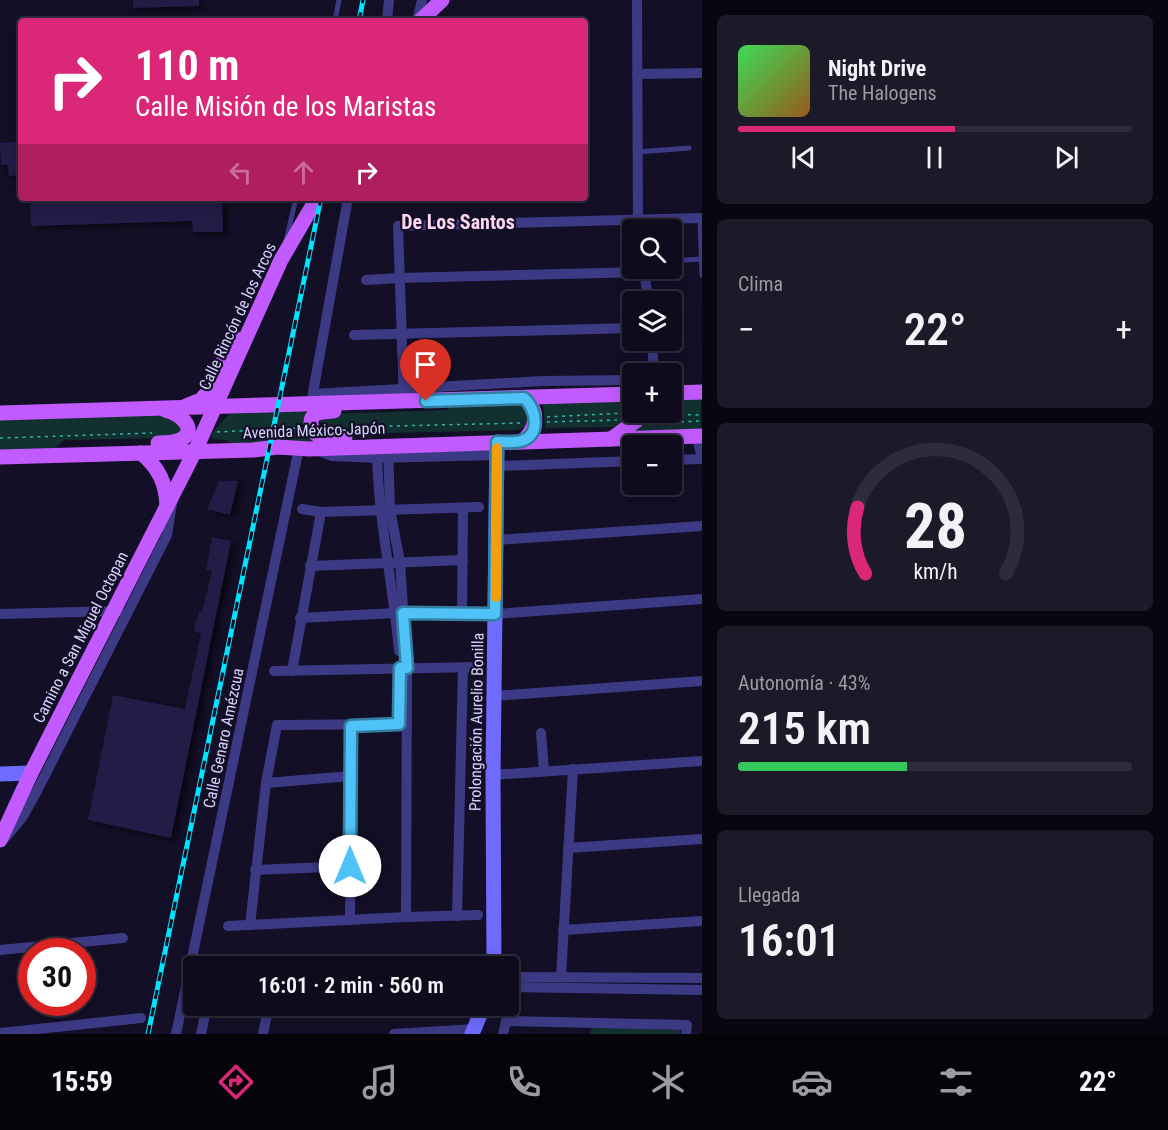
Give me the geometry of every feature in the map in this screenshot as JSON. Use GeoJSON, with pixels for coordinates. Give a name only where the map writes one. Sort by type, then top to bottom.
{"type":"FeatureCollection","features":[{"type":"Feature","properties":{"kind":"main road"},"geometry":{"type":"LineString","coordinates":[[421,18],[442,0]]}},
{"type":"Feature","properties":{"kind":"main road","name":"Calle Rincón de los Arcos"},"geometry":{"type":"LineString","coordinates":[[195,451],[281,260],[315,201]]}},
{"type":"Feature","properties":{"kind":"main road"},"geometry":{"type":"LineString","coordinates":[[180,409],[201,400],[207,393],[257,293],[271,284]]}},
{"type":"Feature","properties":{"kind":"main road"},"geometry":{"type":"LineString","coordinates":[[682,393],[702,392]]}},
{"type":"Feature","properties":{"kind":"main road","name":"Avenida México-Japón"},"geometry":{"type":"LineString","coordinates":[[0,413],[214,408],[403,394],[448,400],[622,394]]}},
{"type":"Feature","properties":{"kind":"main road"},"geometry":{"type":"LineString","coordinates":[[523,441],[531,434],[534,426],[534,410],[524,398]]}},
{"type":"Feature","properties":{"kind":"main road"},"geometry":{"type":"LineString","coordinates":[[447,444],[418,436],[321,437],[314,433],[311,421],[314,415],[320,412],[419,406],[448,400]]}},
{"type":"Feature","properties":{"kind":"main road"},"geometry":{"type":"LineString","coordinates":[[60,456],[86,449],[176,442],[185,438],[188,424],[180,416],[160,409]]}},
{"type":"Feature","properties":{"kind":"main road"},"geometry":{"type":"LineString","coordinates":[[611,439],[632,423]]}},
{"type":"Feature","properties":{"kind":"main road","name":"Avenida México-Japón"},"geometry":{"type":"LineString","coordinates":[[0,458],[253,450],[270,447],[382,452],[447,444],[497,454],[523,441],[699,436]]}},
{"type":"Feature","properties":{"kind":"main road","name":"Camino a San Miguel Octopan"},"geometry":{"type":"LineString","coordinates":[[0,842],[31,773],[51,750],[121,611],[170,500],[195,451]]}},
{"type":"Feature","properties":{"kind":"main road"},"geometry":{"type":"LineString","coordinates":[[141,453],[154,464],[162,477],[170,500]]}},
{"type":"Feature","properties":{"kind":"street"},"geometry":{"type":"LineString","coordinates":[[387,18],[389,0]]}},
{"type":"Feature","properties":{"kind":"street"},"geometry":{"type":"LineString","coordinates":[[419,18],[422,0]]}},
{"type":"Feature","properties":{"kind":"street"},"geometry":{"type":"LineString","coordinates":[[637,0],[637,219]]}},
{"type":"Feature","properties":{"kind":"street"},"geometry":{"type":"LineString","coordinates":[[637,74],[702,73]]}},
{"type":"Feature","properties":{"kind":"street"},"geometry":{"type":"LineString","coordinates":[[312,399],[347,201]]}},
{"type":"Feature","properties":{"kind":"street"},"geometry":{"type":"LineString","coordinates":[[682,220],[701,218]]}},
{"type":"Feature","properties":{"kind":"street"},"geometry":{"type":"LineString","coordinates":[[622,225],[398,226],[403,394],[543,381],[622,380]]}},
{"type":"Feature","properties":{"kind":"street"},"geometry":{"type":"LineString","coordinates":[[366,280],[622,271]]}},
{"type":"Feature","properties":{"kind":"street"},"geometry":{"type":"LineString","coordinates":[[354,335],[622,328]]}},
{"type":"Feature","properties":{"kind":"street"},"geometry":{"type":"LineString","coordinates":[[682,459],[702,458],[699,436]]}},
{"type":"Feature","properties":{"kind":"street","name":"Calle Genaro Amézcua"},"geometry":{"type":"LineString","coordinates":[[197,956],[304,448]]}},
{"type":"Feature","properties":{"kind":"street"},"geometry":{"type":"LineString","coordinates":[[406,917],[404,668],[394,562],[385,510],[382,452],[497,454],[622,460]]}},
{"type":"Feature","properties":{"kind":"street","name":"Prolongación Aurelio Bonilla"},"geometry":{"type":"LineString","coordinates":[[494,956],[493,775],[497,454]]}},
{"type":"Feature","properties":{"kind":"street"},"geometry":{"type":"LineString","coordinates":[[303,509],[321,512],[479,507]]}},
{"type":"Feature","properties":{"kind":"street"},"geometry":{"type":"LineString","coordinates":[[462,614],[463,508]]}},
{"type":"Feature","properties":{"kind":"street"},"geometry":{"type":"LineString","coordinates":[[292,671],[321,512]]}},
{"type":"Feature","properties":{"kind":"street"},"geometry":{"type":"LineString","coordinates":[[497,540],[702,526]]}},
{"type":"Feature","properties":{"kind":"street"},"geometry":{"type":"LineString","coordinates":[[310,566],[463,560]]}},
{"type":"Feature","properties":{"kind":"street"},"geometry":{"type":"LineString","coordinates":[[300,618],[399,613],[495,614],[702,599]]}},
{"type":"Feature","properties":{"kind":"street"},"geometry":{"type":"LineString","coordinates":[[0,614],[121,611]]}},
{"type":"Feature","properties":{"kind":"street"},"geometry":{"type":"LineString","coordinates":[[274,671],[478,667]]}},
{"type":"Feature","properties":{"kind":"street"},"geometry":{"type":"LineString","coordinates":[[457,916],[463,668]]}},
{"type":"Feature","properties":{"kind":"street"},"geometry":{"type":"LineString","coordinates":[[494,696],[702,681]]}},
{"type":"Feature","properties":{"kind":"street"},"geometry":{"type":"LineString","coordinates":[[250,925],[266,783],[277,725],[403,724]]}},
{"type":"Feature","properties":{"kind":"street"},"geometry":{"type":"LineString","coordinates":[[350,920],[351,726]]}},
{"type":"Feature","properties":{"kind":"street"},"geometry":{"type":"LineString","coordinates":[[541,733],[544,771]]}},
{"type":"Feature","properties":{"kind":"street"},"geometry":{"type":"LineString","coordinates":[[0,842],[22,818],[51,750]]}},
{"type":"Feature","properties":{"kind":"street"},"geometry":{"type":"LineString","coordinates":[[493,775],[702,761]]}},
{"type":"Feature","properties":{"kind":"street"},"geometry":{"type":"LineString","coordinates":[[561,977],[573,769]]}},
{"type":"Feature","properties":{"kind":"street"},"geometry":{"type":"LineString","coordinates":[[0,774],[31,773]]}},
{"type":"Feature","properties":{"kind":"street"},"geometry":{"type":"LineString","coordinates":[[266,783],[351,776]]}},
{"type":"Feature","properties":{"kind":"street"},"geometry":{"type":"LineString","coordinates":[[568,848],[702,839]]}},
{"type":"Feature","properties":{"kind":"street"},"geometry":{"type":"LineString","coordinates":[[255,870],[350,866]]}},
{"type":"Feature","properties":{"kind":"street"},"geometry":{"type":"LineString","coordinates":[[228,926],[478,915]]}},
{"type":"Feature","properties":{"kind":"street"},"geometry":{"type":"LineString","coordinates":[[563,930],[702,921]]}},
{"type":"Feature","properties":{"kind":"street"},"geometry":{"type":"LineString","coordinates":[[0,950],[123,938]]}},
{"type":"Feature","properties":{"kind":"street"},"geometry":{"type":"LineString","coordinates":[[519,977],[702,978]]}},
{"type":"Feature","properties":{"kind":"street"},"geometry":{"type":"LineString","coordinates":[[519,987],[702,990]]}},
{"type":"Feature","properties":{"kind":"street","name":"Calle Genaro Amézcua"},"geometry":{"type":"LineString","coordinates":[[176,1034],[183,1011]]}},
{"type":"Feature","properties":{"kind":"street"},"geometry":{"type":"LineString","coordinates":[[201,1034],[205,1016]]}},
{"type":"Feature","properties":{"kind":"street"},"geometry":{"type":"LineString","coordinates":[[263,1034],[267,1016]]}},
{"type":"Feature","properties":{"kind":"street"},"geometry":{"type":"LineString","coordinates":[[394,1034],[473,1032],[480,1016]]}},
{"type":"Feature","properties":{"kind":"street"},"geometry":{"type":"LineString","coordinates":[[0,1033],[141,1018]]}},
{"type":"Feature","properties":{"kind":"street"},"geometry":{"type":"LineString","coordinates":[[503,1034],[506,1021],[687,1025],[686,1034]]}},
{"type":"Feature","properties":{"kind":"street"},"geometry":{"type":"LineString","coordinates":[[561,1034],[564,1022]]}},
{"type":"Feature","properties":{"kind":"lane"},"geometry":{"type":"LineString","coordinates":[[336,18],[339,0]]}},
{"type":"Feature","properties":{"kind":"lane"},"geometry":{"type":"LineString","coordinates":[[637,152],[689,148]]}},
{"type":"Feature","properties":{"kind":"lane"},"geometry":{"type":"LineString","coordinates":[[281,260],[295,201]]}},
{"type":"Feature","properties":{"kind":"lane"},"geometry":{"type":"LineString","coordinates":[[701,218],[702,275]]}},
{"type":"Feature","properties":{"kind":"lane"},"geometry":{"type":"LineString","coordinates":[[682,260],[701,259]]}},
{"type":"Feature","properties":{"kind":"path"},"geometry":{"type":"LineString","coordinates":[[534,417],[622,414]]}},
{"type":"Feature","properties":{"kind":"path"},"geometry":{"type":"LineString","coordinates":[[682,414],[702,415]]}},
{"type":"Feature","properties":{"kind":"green space"},"geometry":{"type":"Polygon","coordinates":[[[701,397],[701,430],[633,431],[641,423],[682,423],[682,398],[701,397]]]}},
{"type":"Feature","properties":{"kind":"green space"},"geometry":{"type":"Polygon","coordinates":[[[622,399],[622,423],[624,423],[614,427],[545,428],[543,403],[622,399]]]}},
{"type":"Feature","properties":{"kind":"green space"},"geometry":{"type":"Polygon","coordinates":[[[521,403],[528,411],[527,426],[517,430],[344,434],[326,431],[319,419],[328,414],[447,410],[451,405],[521,403]]]}},
{"type":"Feature","properties":{"kind":"green space"},"geometry":{"type":"Polygon","coordinates":[[[305,409],[307,420],[319,441],[233,444],[226,440],[213,439],[211,434],[231,412],[305,409]]]}},
{"type":"Feature","properties":{"kind":"green space"},"geometry":{"type":"Polygon","coordinates":[[[164,413],[181,427],[182,432],[175,438],[64,440],[55,448],[0,450],[0,420],[164,413]]]}},
{"type":"Feature","properties":{"kind":"green space"},"geometry":{"type":"Polygon","coordinates":[[[592,1027],[680,1030],[680,1034],[590,1034],[592,1027]]]}},
{"type":"Feature","properties":{"kind":"building"},"geometry":{"type":"Polygon","coordinates":[[[133,0],[199,0],[199,6],[133,8],[133,0]]]}},
{"type":"Feature","properties":{"kind":"building"},"geometry":{"type":"Polygon","coordinates":[[[18,142],[18,175],[9,176],[8,165],[1,165],[0,143],[18,142]]]}},
{"type":"Feature","properties":{"kind":"building"},"geometry":{"type":"Polygon","coordinates":[[[30,201],[222,201],[223,232],[193,232],[192,221],[31,226],[30,201]]]}},
{"type":"Feature","properties":{"kind":"building"},"geometry":{"type":"Polygon","coordinates":[[[219,481],[238,481],[230,515],[207,509],[219,481]]]}},
{"type":"Feature","properties":{"kind":"building"},"geometry":{"type":"Polygon","coordinates":[[[212,537],[231,541],[171,838],[88,820],[113,695],[185,709],[201,634],[194,631],[199,611],[202,612],[212,571],[206,570],[212,537]]]}},
{"type":"Feature","properties":{"kind":"railway"},"geometry":{"type":"LineString","coordinates":[[360,18],[363,0]]}},
{"type":"Feature","properties":{"kind":"railway"},"geometry":{"type":"LineString","coordinates":[[148,1034],[320,201]]}},
{"type":"Feature","properties":{"kind":"slow traffic"},"geometry":{"type":"LineString","coordinates":[[496,597],[497,448]]}},
{"type":"Feature","properties":{"kind":"district","name":"De Los Santos"},"geometry":{"type":"Point","coordinates":[458,222]}},
{"type":"Feature","properties":{"kind":"route"},"geometry":{"type":"LineString","coordinates":[[350,866],[351,726],[399,724],[400,668],[407,668],[403,613],[495,614],[497,442],[523,441],[531,434],[534,426],[534,410],[524,398],[426,401]]}}]}
